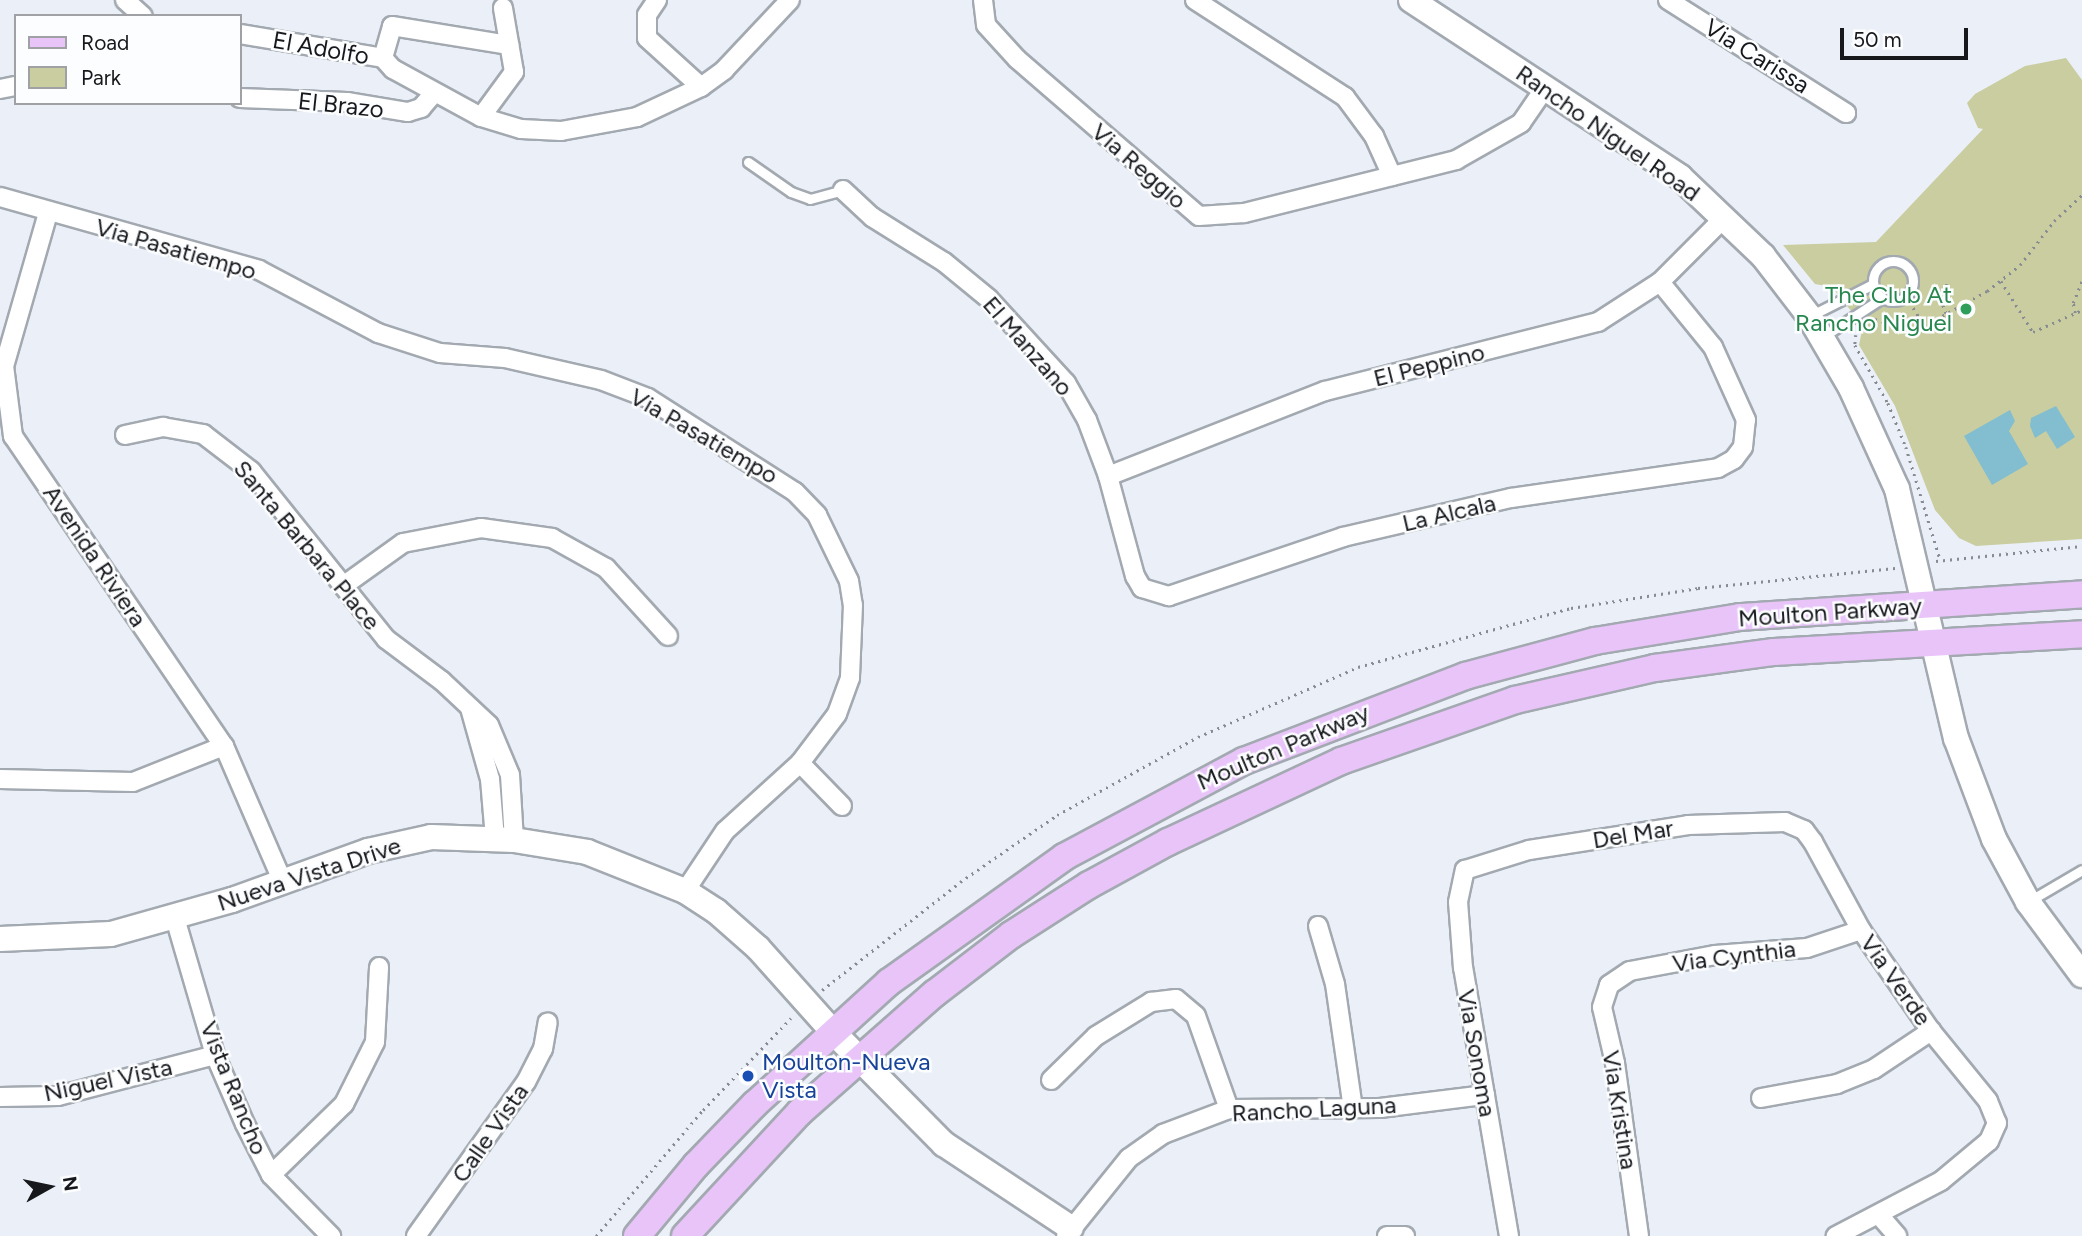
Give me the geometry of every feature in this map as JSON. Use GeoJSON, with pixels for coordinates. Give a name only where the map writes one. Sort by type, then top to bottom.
{"type":"FeatureCollection","features":[{"type":"Feature","properties":{"kind":"main road","name":"Moulton Parkway"},"geometry":{"type":"LineString","coordinates":[[637,1236],[696,1165],[889,982],[1064,857],[1186,788],[1325,727],[1465,676],[1595,642],[1740,617],[2082,594]]}},
{"type":"Feature","properties":{"kind":"main road","name":"Moulton Parkway"},"geometry":{"type":"LineString","coordinates":[[685,1236],[800,1112],[861,1062],[934,994],[1089,885],[1238,807],[1341,761],[1515,700],[1655,668],[1774,652],[2082,634]]}},
{"type":"Feature","properties":{"kind":"street"},"geometry":{"type":"LineString","coordinates":[[125,0],[141,14]]}},
{"type":"Feature","properties":{"kind":"street"},"geometry":{"type":"LineString","coordinates":[[657,0],[647,15],[647,38],[701,87]]}},
{"type":"Feature","properties":{"kind":"street","name":"El Adolfo"},"geometry":{"type":"LineString","coordinates":[[242,34],[383,58],[434,93],[481,117],[521,129],[592,127],[636,117],[701,87],[724,70],[790,0]]}},
{"type":"Feature","properties":{"kind":"street","name":"Via Reggio"},"geometry":{"type":"LineString","coordinates":[[983,0],[986,25],[1017,59],[1199,216],[1244,213],[1473,153],[1521,123],[1545,88]]}},
{"type":"Feature","properties":{"kind":"street"},"geometry":{"type":"LineString","coordinates":[[1195,0],[1345,97],[1374,135],[1392,176]]}},
{"type":"Feature","properties":{"kind":"street","name":"Rancho Niguel Road"},"geometry":{"type":"LineString","coordinates":[[1411,0],[1680,177],[1763,256],[1816,327],[1851,388],[1896,489],[1965,764],[1994,839],[2028,902],[2082,975]]}},
{"type":"Feature","properties":{"kind":"street","name":"Via Carissa"},"geometry":{"type":"LineString","coordinates":[[1668,0],[1846,113]]}},
{"type":"Feature","properties":{"kind":"street"},"geometry":{"type":"LineString","coordinates":[[481,117],[514,72],[503,8]]}},
{"type":"Feature","properties":{"kind":"street"},"geometry":{"type":"LineString","coordinates":[[383,58],[392,26],[509,45]]}},
{"type":"Feature","properties":{"kind":"street","name":"El Brazo"},"geometry":{"type":"LineString","coordinates":[[242,98],[347,102],[408,112],[421,108],[434,93]]}},
{"type":"Feature","properties":{"kind":"street","name":"El Manzano"},"geometry":{"type":"LineString","coordinates":[[843,190],[872,217],[944,261],[989,299],[1066,383],[1087,420],[1108,476],[1135,576],[1142,588],[1154,594]]}},
{"type":"Feature","properties":{"kind":"street","name":"Via Pasatiempo"},"geometry":{"type":"LineString","coordinates":[[0,197],[48,213],[258,270],[378,333],[440,353],[505,358],[601,380],[648,398],[768,470],[817,514],[849,580],[853,605],[850,678],[844,696],[837,714],[800,763],[725,831],[684,891]]}},
{"type":"Feature","properties":{"kind":"street","name":"Avenida Riviera"},"geometry":{"type":"LineString","coordinates":[[48,213],[2,365],[13,436],[224,746],[282,880]]}},
{"type":"Feature","properties":{"kind":"street","name":"El Peppino"},"geometry":{"type":"LineString","coordinates":[[1108,476],[1325,391],[1598,322],[1660,282],[1725,217]]}},
{"type":"Feature","properties":{"kind":"street","name":"La Alcala"},"geometry":{"type":"LineString","coordinates":[[1154,594],[1185,591],[1343,537],[1511,498],[1718,468],[1743,447],[1746,420],[1713,346],[1660,282]]}},
{"type":"Feature","properties":{"kind":"street","name":"Santa Barbara Place"},"geometry":{"type":"LineString","coordinates":[[125,435],[163,427],[203,434],[251,471],[386,639],[442,681],[489,725],[510,775],[504,840]]}},
{"type":"Feature","properties":{"kind":"street"},"geometry":{"type":"LineString","coordinates":[[343,586],[403,543],[481,528],[552,538],[606,568],[668,636]]}},
{"type":"Feature","properties":{"kind":"street","name":"Santa Barbara Place"},"geometry":{"type":"LineString","coordinates":[[470,709],[504,840]]}},
{"type":"Feature","properties":{"kind":"street"},"geometry":{"type":"LineString","coordinates":[[0,779],[133,782],[224,746]]}},
{"type":"Feature","properties":{"kind":"street"},"geometry":{"type":"LineString","coordinates":[[484,761],[501,753]]}},
{"type":"Feature","properties":{"kind":"street"},"geometry":{"type":"LineString","coordinates":[[800,763],[842,806]]}},
{"type":"Feature","properties":{"kind":"street","name":"Del Mar"},"geometry":{"type":"LineString","coordinates":[[1465,870],[1529,850],[1688,825],[1785,822],[1804,830]]}},
{"type":"Feature","properties":{"kind":"street","name":"Via Verde"},"geometry":{"type":"LineString","coordinates":[[1804,830],[1861,930],[1931,1031],[1988,1101],[1997,1123],[1989,1141],[1941,1181],[1879,1214]]}},
{"type":"Feature","properties":{"kind":"street","name":"Nueva Vista Drive"},"geometry":{"type":"LineString","coordinates":[[0,939],[111,934],[175,918],[368,851],[430,837],[504,840],[587,852],[684,891],[758,948],[861,1062],[944,1144],[1068,1232]]}},
{"type":"Feature","properties":{"kind":"street","name":"Via Sonoma"},"geometry":{"type":"LineString","coordinates":[[1465,870],[1458,902],[1462,968],[1509,1236]]}},
{"type":"Feature","properties":{"kind":"street","name":"Vista Rancho"},"geometry":{"type":"LineString","coordinates":[[175,918],[215,1055],[271,1175],[331,1236]]}},
{"type":"Feature","properties":{"kind":"street"},"geometry":{"type":"LineString","coordinates":[[1318,926],[1335,984],[1353,1109]]}},
{"type":"Feature","properties":{"kind":"street","name":"Via Cynthia"},"geometry":{"type":"LineString","coordinates":[[1609,985],[1630,971],[1715,955],[1807,947],[1861,930]]}},
{"type":"Feature","properties":{"kind":"street"},"geometry":{"type":"LineString","coordinates":[[271,1175],[344,1104],[375,1042],[379,967]]}},
{"type":"Feature","properties":{"kind":"street","name":"Via Kristina"},"geometry":{"type":"LineString","coordinates":[[1609,985],[1602,1007],[1615,1063],[1639,1236]]}},
{"type":"Feature","properties":{"kind":"street"},"geometry":{"type":"LineString","coordinates":[[1051,1080],[1096,1035],[1151,1002],[1176,999],[1196,1016],[1229,1109]]}},
{"type":"Feature","properties":{"kind":"street","name":"Calle Vista"},"geometry":{"type":"LineString","coordinates":[[416,1236],[526,1082],[547,1038],[548,1022]]}},
{"type":"Feature","properties":{"kind":"street"},"geometry":{"type":"LineString","coordinates":[[1762,1097],[1837,1084],[1874,1069],[1931,1031]]}},
{"type":"Feature","properties":{"kind":"street","name":"Niguel Vista"},"geometry":{"type":"LineString","coordinates":[[0,1097],[58,1096],[215,1055]]}},
{"type":"Feature","properties":{"kind":"street","name":"Rancho Laguna"},"geometry":{"type":"LineString","coordinates":[[1068,1232],[1129,1158],[1163,1134],[1229,1109],[1353,1109],[1485,1095]]}},
{"type":"Feature","properties":{"kind":"street"},"geometry":{"type":"LineString","coordinates":[[1836,1236],[1879,1214],[1898,1236]]}},
{"type":"Feature","properties":{"kind":"street"},"geometry":{"type":"LineString","coordinates":[[1387,1236],[1405,1236]]}},
{"type":"Feature","properties":{"kind":"lane"},"geometry":{"type":"LineString","coordinates":[[748,162],[792,192],[810,198],[843,190]]}},
{"type":"Feature","properties":{"kind":"lane"},"geometry":{"type":"LineString","coordinates":[[1816,327],[1873,284],[1880,266],[1899,261],[1913,275],[1906,296],[1897,301],[1882,298],[1873,284]]}},
{"type":"Feature","properties":{"kind":"lane"},"geometry":{"type":"LineString","coordinates":[[1816,327],[1847,323],[1882,298]]}},
{"type":"Feature","properties":{"kind":"lane"},"geometry":{"type":"LineString","coordinates":[[2028,902],[2082,870]]}},
{"type":"Feature","properties":{"kind":"path"},"geometry":{"type":"LineString","coordinates":[[1906,296],[1924,326],[1945,316],[2001,281],[2082,195]]}},
{"type":"Feature","properties":{"kind":"path"},"geometry":{"type":"LineString","coordinates":[[2001,281],[2033,332],[2082,310]]}},
{"type":"Feature","properties":{"kind":"path"},"geometry":{"type":"LineString","coordinates":[[2075,313],[2073,303],[2082,281]]}},
{"type":"Feature","properties":{"kind":"path"},"geometry":{"type":"LineString","coordinates":[[1947,284],[1945,316],[1951,325]]}},
{"type":"Feature","properties":{"kind":"path"},"geometry":{"type":"LineString","coordinates":[[1866,321],[1900,327],[1919,317]]}},
{"type":"Feature","properties":{"kind":"path"},"geometry":{"type":"LineString","coordinates":[[1847,323],[1856,335],[1860,327]]}},
{"type":"Feature","properties":{"kind":"green space","name":"The Club At Rancho Niguel"},"geometry":{"type":"Polygon","coordinates":[[[2066,58],[2082,80],[2082,539],[1976,546],[1959,538],[1935,510],[1895,406],[1859,345],[1863,326],[1832,287],[1815,284],[1783,245],[1876,242],[1983,129],[1978,128],[1967,103],[1975,94],[2025,66],[2066,58]]]}},
{"type":"Feature","properties":{"kind":"water"},"geometry":{"type":"Polygon","coordinates":[[[2056,406],[2075,437],[2057,449],[2046,431],[2035,438],[2030,426],[2031,418],[2056,406]]]}},
{"type":"Feature","properties":{"kind":"water"},"geometry":{"type":"Polygon","coordinates":[[[2010,410],[2015,421],[2009,431],[2028,464],[1992,485],[1964,436],[2010,410]]]}},
{"type":"Feature","properties":{"kind":"place","name":"The Club At Rancho Niguel"},"geometry":{"type":"Point","coordinates":[1966,309]}},
{"type":"Feature","properties":{"kind":"place","name":"Moulton-Nueva Vista"},"geometry":{"type":"Point","coordinates":[748,1076]}}]}
